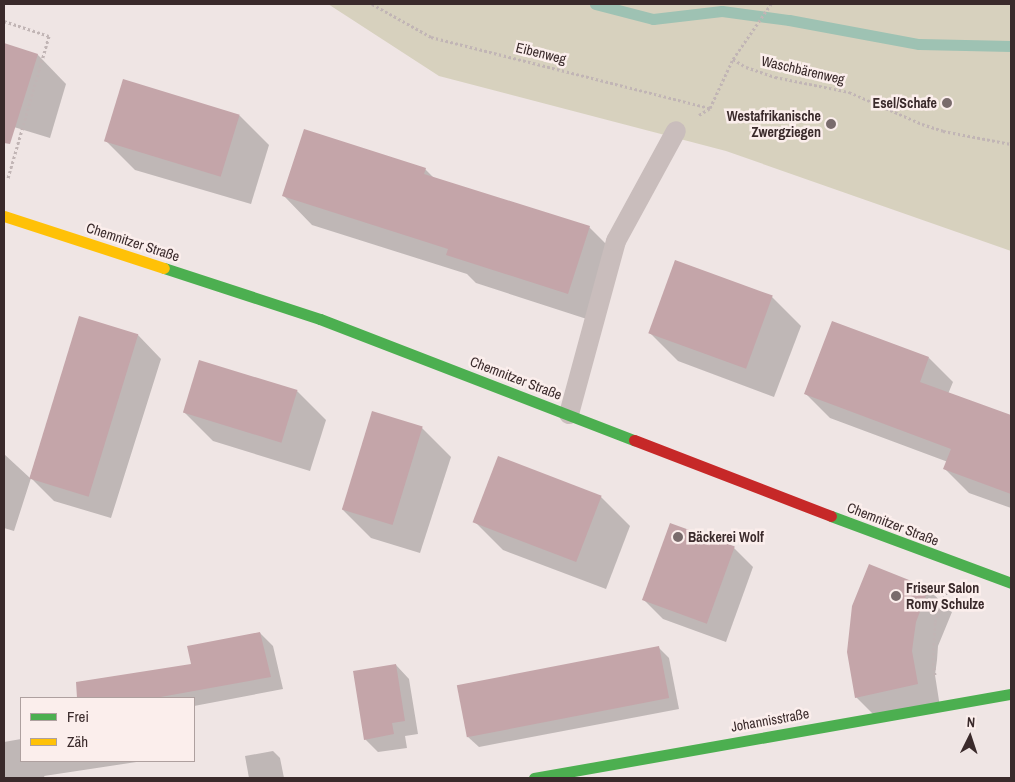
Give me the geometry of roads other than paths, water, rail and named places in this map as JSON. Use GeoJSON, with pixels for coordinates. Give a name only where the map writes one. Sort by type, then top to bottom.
{"type":"FeatureCollection","features":[{"type":"Feature","properties":{"kind":"main road","name":"Chemnitzer Straße"},"geometry":{"type":"LineString","coordinates":[[4,216],[320,319],[957,564],[1011,583]]}},
{"type":"Feature","properties":{"kind":"main road","name":"Johannisstraße"},"geometry":{"type":"LineString","coordinates":[[534,778],[1011,694]]}},
{"type":"Feature","properties":{"kind":"lane"},"geometry":{"type":"LineString","coordinates":[[569,414],[616,240],[676,131]]}},
{"type":"Feature","properties":{"kind":"waterway"},"geometry":{"type":"LineString","coordinates":[[595,4],[653,19],[722,11],[789,20],[919,44],[1011,46]]}},
{"type":"Feature","properties":{"kind":"place","name":"Esel/Schafe"},"geometry":{"type":"Point","coordinates":[947,103]}},
{"type":"Feature","properties":{"kind":"place","name":"Westafrikanische Zwergziegen"},"geometry":{"type":"Point","coordinates":[831,124]}},
{"type":"Feature","properties":{"kind":"place","name":"Bäckerei Wolf"},"geometry":{"type":"Point","coordinates":[678,537]}},
{"type":"Feature","properties":{"kind":"place","name":"Friseur Salon Romy Schulze"},"geometry":{"type":"Point","coordinates":[896,596]}}]}
